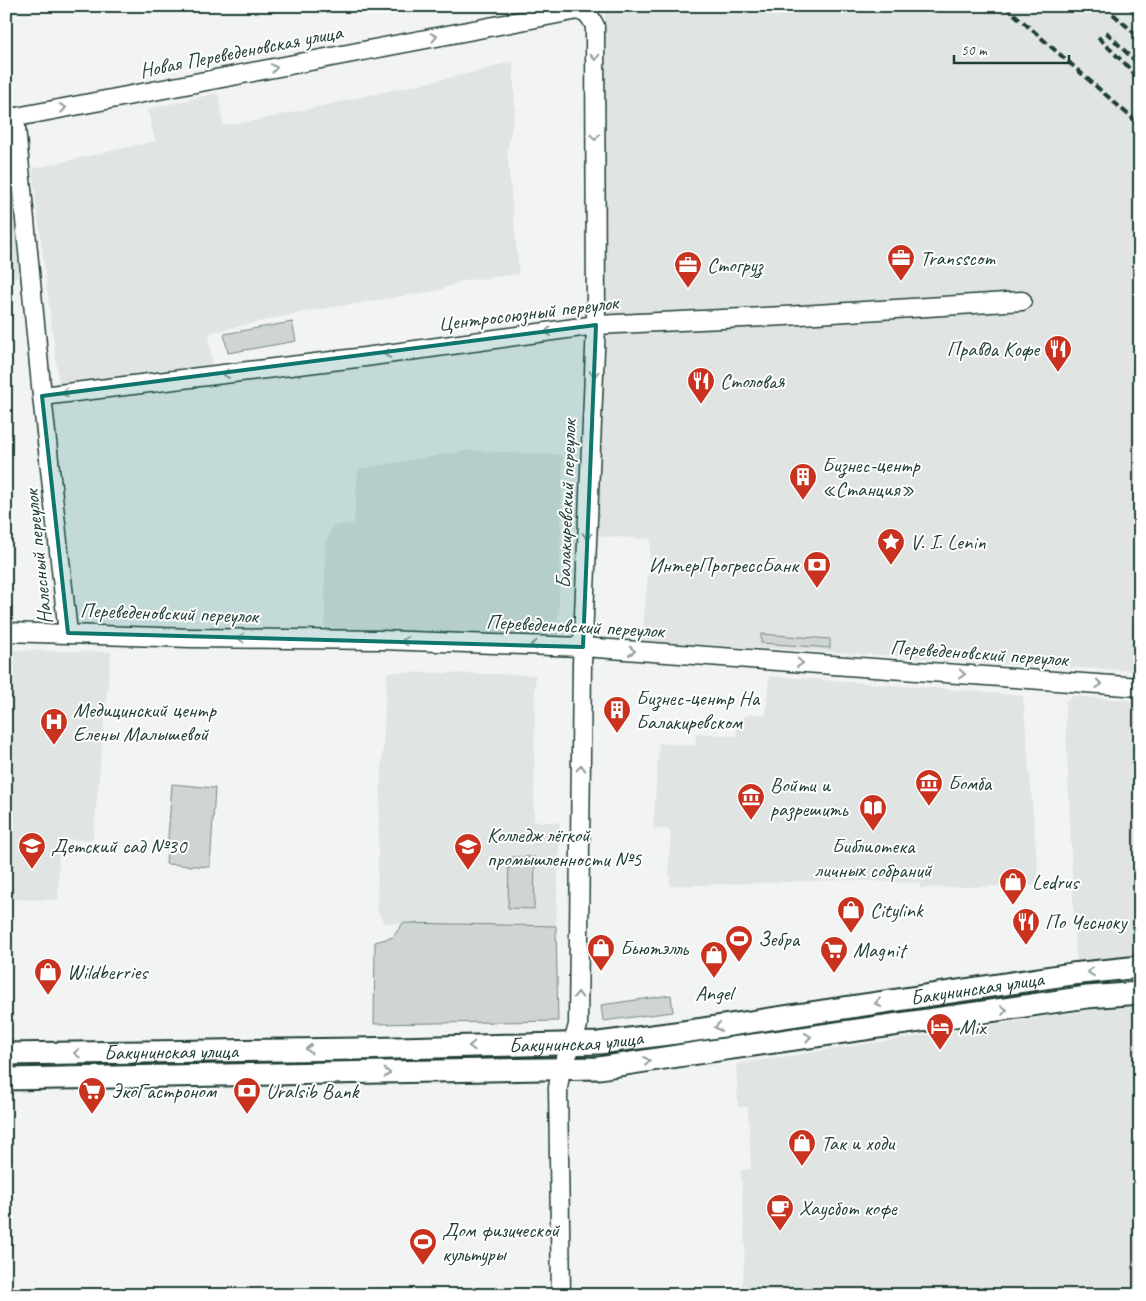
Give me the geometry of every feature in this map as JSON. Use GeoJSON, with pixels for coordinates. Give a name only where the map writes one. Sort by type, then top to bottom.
{"type":"FeatureCollection","features":[{"type":"Feature","properties":{"kind":"main road","name":"Бакунинская улица"},"geometry":{"type":"LineString","coordinates":[[6,1054],[358,1049],[599,1043],[1072,974],[1140,967]]}},
{"type":"Feature","properties":{"kind":"main road","name":"Бакунинская улица"},"geometry":{"type":"LineString","coordinates":[[6,1079],[599,1068],[1087,997],[1140,993]]}},
{"type":"Feature","properties":{"kind":"street","name":"Новая Переведеновская улица"},"geometry":{"type":"LineString","coordinates":[[10,118],[578,10],[589,15],[595,26]]}},
{"type":"Feature","properties":{"kind":"street","name":"Балакиревский переулок"},"geometry":{"type":"LineString","coordinates":[[561,1295],[558,1088],[561,1068],[573,1043],[578,1025],[583,647],[596,325],[595,26]]}},
{"type":"Feature","properties":{"kind":"street","name":"Налесный переулок"},"geometry":{"type":"LineString","coordinates":[[10,118],[68,633]]}},
{"type":"Feature","properties":{"kind":"street","name":"Центросоюзный переулок"},"geometry":{"type":"LineString","coordinates":[[42,396],[385,354],[596,325],[785,316],[1022,301]]}},
{"type":"Feature","properties":{"kind":"street","name":"Переведеновский переулок"},"geometry":{"type":"LineString","coordinates":[[6,632],[381,640],[583,647],[1140,687]]}},
{"type":"Feature","properties":{"kind":"highlighted area"},"geometry":{"type":"Polygon","coordinates":[[[596,325],[583,647],[68,633],[42,396],[596,325]]]}},
{"type":"Feature","properties":{"kind":"shaded area"},"geometry":{"type":"Polygon","coordinates":[[[605,6],[1140,6],[1140,671],[642,641],[651,539],[596,536],[603,333],[1023,310],[925,302],[603,317],[602,207],[605,6]]]}},
{"type":"Feature","properties":{"kind":"shaded area"},"geometry":{"type":"Polygon","coordinates":[[[513,61],[515,111],[507,152],[519,274],[461,281],[440,290],[303,312],[209,333],[212,366],[59,384],[32,169],[155,141],[148,109],[218,93],[223,125],[249,122],[480,71],[513,61]]]}},
{"type":"Feature","properties":{"kind":"shaded area"},"geometry":{"type":"Polygon","coordinates":[[[6,160],[11,181],[19,276],[6,278],[6,160]]]}},
{"type":"Feature","properties":{"kind":"shaded area"},"geometry":{"type":"Polygon","coordinates":[[[292,322],[296,341],[228,353],[224,334],[292,322]]]}},
{"type":"Feature","properties":{"kind":"shaded area"},"geometry":{"type":"Polygon","coordinates":[[[469,450],[563,455],[558,636],[325,631],[325,544],[333,526],[354,523],[358,469],[469,450]]]}},
{"type":"Feature","properties":{"kind":"shaded area"},"geometry":{"type":"Polygon","coordinates":[[[761,634],[830,639],[830,648],[761,643],[761,634]]]}},
{"type":"Feature","properties":{"kind":"shaded area","name":"Медицинский центр Елены Малышевой"},"geometry":{"type":"Polygon","coordinates":[[[6,650],[111,652],[93,839],[59,840],[58,900],[6,899],[6,650]]]}},
{"type":"Feature","properties":{"kind":"shaded area"},"geometry":{"type":"Polygon","coordinates":[[[387,672],[535,675],[534,821],[560,823],[556,926],[384,923],[377,909],[379,817],[387,672]]]}},
{"type":"Feature","properties":{"kind":"shaded area"},"geometry":{"type":"Polygon","coordinates":[[[769,676],[1023,696],[1039,885],[920,888],[920,883],[844,880],[670,886],[671,830],[653,828],[659,743],[695,746],[696,733],[736,736],[738,720],[750,714],[766,715],[769,676]]]}},
{"type":"Feature","properties":{"kind":"shaded area"},"geometry":{"type":"Polygon","coordinates":[[[1072,696],[1140,701],[1140,959],[1078,965],[1075,947],[1065,702],[1072,696]]]}},
{"type":"Feature","properties":{"kind":"shaded area"},"geometry":{"type":"Polygon","coordinates":[[[172,784],[215,788],[210,867],[166,864],[172,784]]]}},
{"type":"Feature","properties":{"kind":"shaded area"},"geometry":{"type":"Polygon","coordinates":[[[509,857],[535,857],[534,909],[508,908],[509,857]]]}},
{"type":"Feature","properties":{"kind":"shaded area"},"geometry":{"type":"Polygon","coordinates":[[[403,923],[556,926],[558,1021],[374,1024],[375,942],[393,937],[403,923]]]}},
{"type":"Feature","properties":{"kind":"shaded area"},"geometry":{"type":"Polygon","coordinates":[[[671,995],[673,1012],[603,1021],[601,1005],[671,995]]]}},
{"type":"Feature","properties":{"kind":"shaded area"},"geometry":{"type":"Polygon","coordinates":[[[1140,1004],[1140,1295],[742,1295],[745,1249],[741,1170],[751,1169],[748,1107],[738,1107],[736,1064],[1140,1004]]]}},
{"type":"Feature","properties":{"kind":"railway"},"geometry":{"type":"LineString","coordinates":[[1005,6],[1140,125]]}},
{"type":"Feature","properties":{"kind":"railway"},"geometry":{"type":"LineString","coordinates":[[1104,6],[1140,38]]}},
{"type":"Feature","properties":{"kind":"railway"},"geometry":{"type":"LineString","coordinates":[[1128,6],[1140,17]]}},
{"type":"Feature","properties":{"kind":"railway"},"geometry":{"type":"LineString","coordinates":[[1106,32],[1140,66]]}},
{"type":"Feature","properties":{"kind":"railway"},"geometry":{"type":"LineString","coordinates":[[1098,37],[1140,79]]}},
{"type":"Feature","properties":{"kind":"place","name":"Transscom"},"geometry":{"type":"Point","coordinates":[901,282]}},
{"type":"Feature","properties":{"kind":"place","name":"Стогруз"},"geometry":{"type":"Point","coordinates":[688,289]}},
{"type":"Feature","properties":{"kind":"place","name":"Правда Кофе"},"geometry":{"type":"Point","coordinates":[1058,373]}},
{"type":"Feature","properties":{"kind":"place","name":"Столовая"},"geometry":{"type":"Point","coordinates":[701,405]}},
{"type":"Feature","properties":{"kind":"place","name":"Бизнес-центр «Станция»"},"geometry":{"type":"Point","coordinates":[803,501]}},
{"type":"Feature","properties":{"kind":"place","name":"V. I. Lenin"},"geometry":{"type":"Point","coordinates":[891,566]}},
{"type":"Feature","properties":{"kind":"place","name":"ИнтерПрогрессБанк"},"geometry":{"type":"Point","coordinates":[817,589]}},
{"type":"Feature","properties":{"kind":"place","name":"Бизнес-центр На Балакиревском"},"geometry":{"type":"Point","coordinates":[617,734]}},
{"type":"Feature","properties":{"kind":"place","name":"Медицинский центр Елены Малышевой"},"geometry":{"type":"Point","coordinates":[54,746]}},
{"type":"Feature","properties":{"kind":"place","name":"Бомба"},"geometry":{"type":"Point","coordinates":[929,807]}},
{"type":"Feature","properties":{"kind":"place","name":"Войти и разрешить"},"geometry":{"type":"Point","coordinates":[751,821]}},
{"type":"Feature","properties":{"kind":"place","name":"Библиотека личных собраний"},"geometry":{"type":"Point","coordinates":[873,832]}},
{"type":"Feature","properties":{"kind":"place","name":"Детский сад №30"},"geometry":{"type":"Point","coordinates":[32,870]}},
{"type":"Feature","properties":{"kind":"place","name":"Колледж лёгкой промышленности №5"},"geometry":{"type":"Point","coordinates":[468,871]}},
{"type":"Feature","properties":{"kind":"place","name":"Ledrus"},"geometry":{"type":"Point","coordinates":[1013,906]}},
{"type":"Feature","properties":{"kind":"place","name":"Citylink"},"geometry":{"type":"Point","coordinates":[851,934]}},
{"type":"Feature","properties":{"kind":"place","name":"По Чесноку"},"geometry":{"type":"Point","coordinates":[1026,946]}},
{"type":"Feature","properties":{"kind":"place","name":"Зебра"},"geometry":{"type":"Point","coordinates":[739,963]}},
{"type":"Feature","properties":{"kind":"place","name":"Бьютэлль"},"geometry":{"type":"Point","coordinates":[601,972]}},
{"type":"Feature","properties":{"kind":"place","name":"Magnit"},"geometry":{"type":"Point","coordinates":[834,974]}},
{"type":"Feature","properties":{"kind":"place","name":"Angel"},"geometry":{"type":"Point","coordinates":[714,979]}},
{"type":"Feature","properties":{"kind":"place","name":"Wildberries"},"geometry":{"type":"Point","coordinates":[48,996]}},
{"type":"Feature","properties":{"kind":"place","name":"Mix"},"geometry":{"type":"Point","coordinates":[940,1051]}},
{"type":"Feature","properties":{"kind":"place","name":"ЭкоГастроном"},"geometry":{"type":"Point","coordinates":[92,1115]}},
{"type":"Feature","properties":{"kind":"place","name":"Uralsib Bank"},"geometry":{"type":"Point","coordinates":[247,1115]}},
{"type":"Feature","properties":{"kind":"place","name":"Так и ходи"},"geometry":{"type":"Point","coordinates":[802,1167]}},
{"type":"Feature","properties":{"kind":"place","name":"Хаусбот кофе"},"geometry":{"type":"Point","coordinates":[780,1232]}},
{"type":"Feature","properties":{"kind":"place","name":"Дом физической культуры"},"geometry":{"type":"Point","coordinates":[423,1266]}}]}
